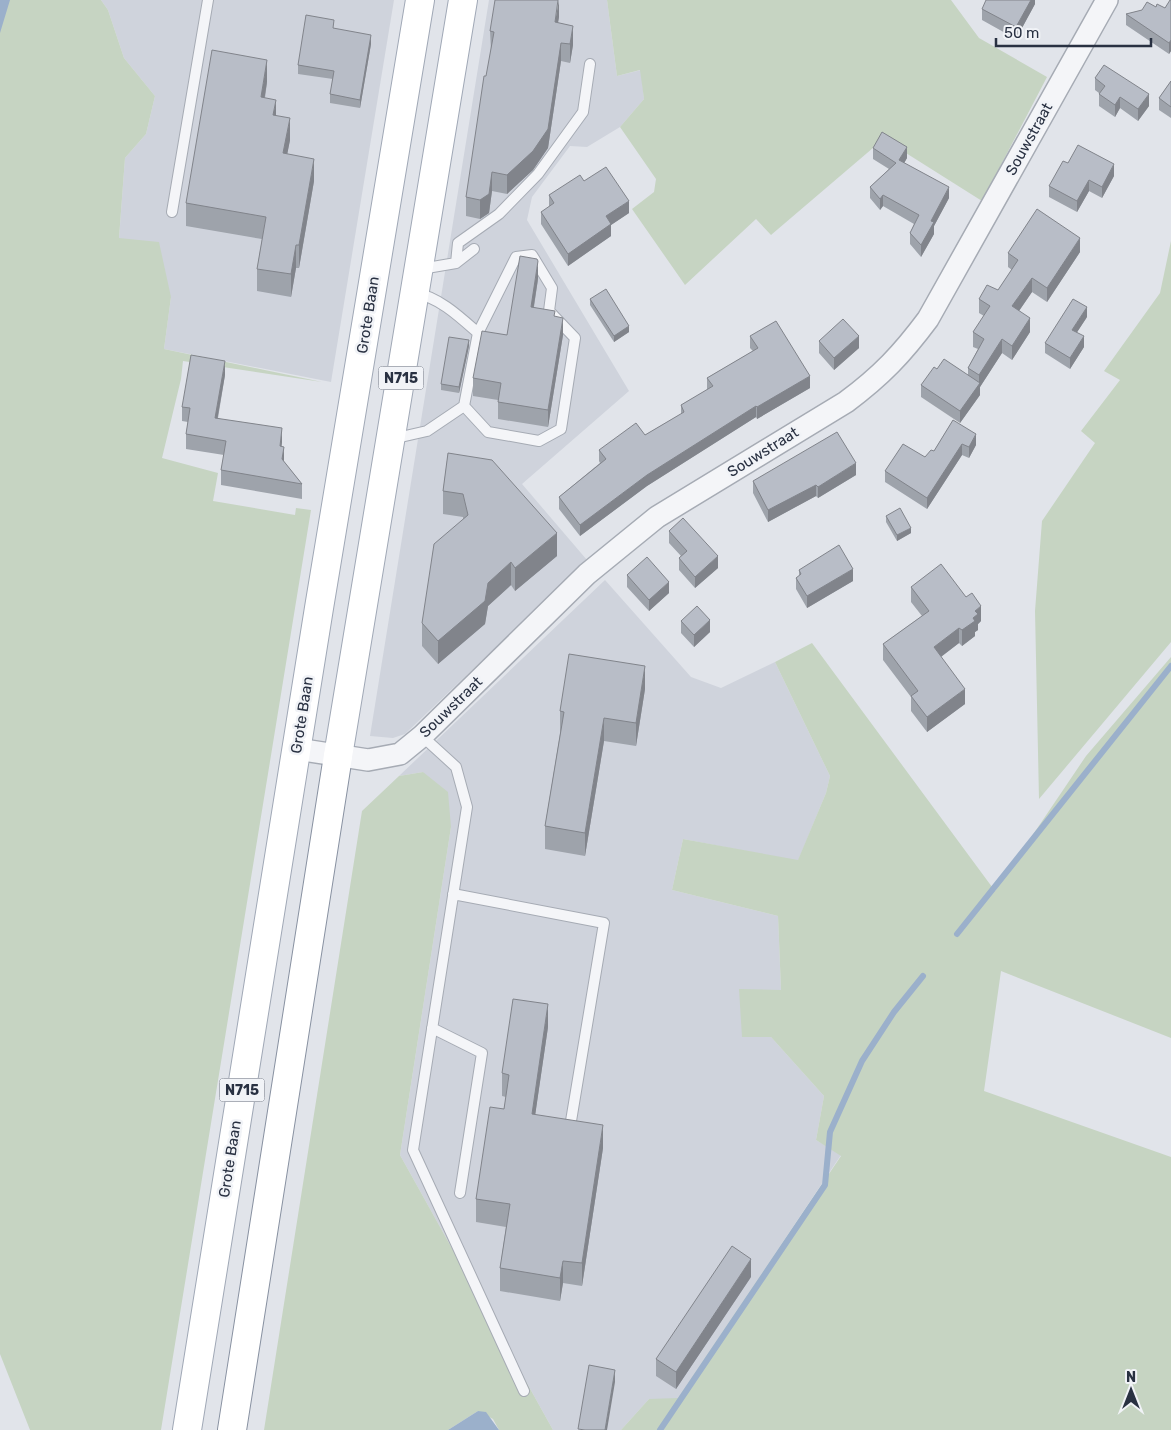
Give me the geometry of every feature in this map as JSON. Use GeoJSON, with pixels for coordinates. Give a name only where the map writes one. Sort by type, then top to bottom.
{"type":"FeatureCollection","features":[{"type":"Feature","properties":{"kind":"main road","name":"Grote Baan"},"geometry":{"type":"LineString","coordinates":[[187,1430],[420,0]]}},
{"type":"Feature","properties":{"kind":"main road","name":"N715"},"geometry":{"type":"LineString","coordinates":[[232,1430],[338,756],[463,0]]}},
{"type":"Feature","properties":{"kind":"street","name":"Souwstraat"},"geometry":{"type":"LineString","coordinates":[[297,749],[368,760],[400,754],[422,736],[587,574],[657,517],[846,402],[894,362],[928,319],[1107,0]]}},
{"type":"Feature","properties":{"kind":"lane"},"geometry":{"type":"LineString","coordinates":[[172,212],[208,0]]}},
{"type":"Feature","properties":{"kind":"lane"},"geometry":{"type":"LineString","coordinates":[[456,263],[458,243],[499,214],[521,194],[583,112],[590,64]]}},
{"type":"Feature","properties":{"kind":"lane"},"geometry":{"type":"LineString","coordinates":[[474,249],[456,263],[417,281],[428,295],[461,317],[478,333]]}},
{"type":"Feature","properties":{"kind":"lane"},"geometry":{"type":"LineString","coordinates":[[391,439],[427,431],[464,406],[478,333],[516,257],[532,255],[552,288],[549,311],[576,338],[561,429],[538,441],[488,432],[464,406]]}},
{"type":"Feature","properties":{"kind":"lane"},"geometry":{"type":"LineString","coordinates":[[422,736],[456,767],[466,807],[414,1150],[524,1391]]}},
{"type":"Feature","properties":{"kind":"lane"},"geometry":{"type":"LineString","coordinates":[[453,894],[604,923],[568,1135]]}},
{"type":"Feature","properties":{"kind":"lane"},"geometry":{"type":"LineString","coordinates":[[432,1028],[482,1053],[460,1193]]}},
{"type":"Feature","properties":{"kind":"shaded area"},"geometry":{"type":"Polygon","coordinates":[[[101,0],[394,0],[331,382],[164,349],[171,297],[119,239],[125,158],[146,134],[155,96],[124,58],[108,10],[101,0]]]}},
{"type":"Feature","properties":{"kind":"shaded area"},"geometry":{"type":"Polygon","coordinates":[[[489,0],[607,0],[617,76],[641,70],[644,99],[620,127],[587,147],[570,146],[532,197],[527,220],[629,391],[522,484],[587,560],[405,734],[393,738],[370,736],[489,0]]]}},
{"type":"Feature","properties":{"kind":"shaded area"},"geometry":{"type":"Polygon","coordinates":[[[605,580],[691,677],[721,688],[775,662],[830,776],[826,793],[798,861],[683,839],[672,890],[778,916],[781,991],[742,1037],[771,1037],[824,1096],[816,1140],[841,1155],[678,1399],[649,1399],[621,1430],[553,1430],[400,1155],[451,827],[423,772],[399,776],[605,580]]]}},
{"type":"Feature","properties":{"kind":"green space"},"geometry":{"type":"Polygon","coordinates":[[[0,0],[101,0],[108,10],[124,58],[155,96],[146,134],[125,158],[119,238],[159,242],[171,297],[164,349],[322,382],[183,361],[181,379],[162,458],[218,473],[213,501],[295,515],[296,508],[311,510],[161,1430],[30,1430],[0,1354],[0,0]]]}},
{"type":"Feature","properties":{"kind":"green space"},"geometry":{"type":"Polygon","coordinates":[[[607,0],[951,0],[979,38],[1047,77],[982,201],[898,148],[887,136],[771,235],[756,219],[685,285],[632,209],[654,192],[656,179],[620,127],[644,99],[640,70],[617,76],[607,0]]]}},
{"type":"Feature","properties":{"kind":"green space"},"geometry":{"type":"Polygon","coordinates":[[[1171,241],[1171,642],[1039,799],[1035,611],[1042,521],[1095,443],[1081,431],[1120,380],[1104,371],[1160,293],[1171,241]]]}},
{"type":"Feature","properties":{"kind":"green space"},"geometry":{"type":"Polygon","coordinates":[[[812,643],[995,891],[1086,756],[1171,657],[1171,1038],[1001,971],[984,1091],[1171,1157],[1171,1430],[621,1430],[649,1399],[678,1398],[841,1156],[816,1140],[824,1096],[771,1037],[742,1037],[739,989],[781,990],[778,916],[672,890],[683,839],[798,860],[826,793],[830,776],[775,662],[812,643]]]}},
{"type":"Feature","properties":{"kind":"green space"},"geometry":{"type":"Polygon","coordinates":[[[423,772],[448,792],[451,827],[400,1155],[553,1430],[499,1430],[493,1419],[478,1411],[448,1430],[264,1430],[362,811],[399,776],[423,772]]]}},
{"type":"Feature","properties":{"kind":"water"},"geometry":{"type":"Polygon","coordinates":[[[0,0],[10,0],[0,33],[0,0]]]}},
{"type":"Feature","properties":{"kind":"water"},"geometry":{"type":"Polygon","coordinates":[[[478,1411],[486,1412],[499,1430],[448,1430],[478,1411]]]}},
{"type":"Feature","properties":{"kind":"building"},"geometry":{"type":"Polygon","coordinates":[[[495,0],[558,0],[555,22],[573,26],[570,44],[561,43],[548,129],[533,151],[507,175],[492,172],[489,194],[480,200],[466,197],[484,76],[486,76],[494,32],[490,31],[495,0]]]}},
{"type":"Feature","properties":{"kind":"building"},"geometry":{"type":"Polygon","coordinates":[[[986,0],[1031,0],[1016,27],[982,9],[986,0]]]}},
{"type":"Feature","properties":{"kind":"building"},"geometry":{"type":"Polygon","coordinates":[[[1170,0],[1171,40],[1169,43],[1126,14],[1142,10],[1147,2],[1156,7],[1157,4],[1165,8],[1170,0]]]}},
{"type":"Feature","properties":{"kind":"building"},"geometry":{"type":"Polygon","coordinates":[[[306,15],[334,20],[333,28],[371,35],[360,100],[330,94],[334,71],[298,65],[306,15]]]}},
{"type":"Feature","properties":{"kind":"building"},"geometry":{"type":"Polygon","coordinates":[[[212,50],[267,60],[261,97],[276,100],[273,115],[290,118],[283,153],[314,159],[299,245],[296,245],[291,274],[257,269],[266,217],[186,203],[212,50]]]}},
{"type":"Feature","properties":{"kind":"building"},"geometry":{"type":"Polygon","coordinates":[[[1104,65],[1149,94],[1138,109],[1120,97],[1115,105],[1099,94],[1105,86],[1095,78],[1104,65]]]}},
{"type":"Feature","properties":{"kind":"building"},"geometry":{"type":"Polygon","coordinates":[[[1171,81],[1171,107],[1159,98],[1171,81]]]}},
{"type":"Feature","properties":{"kind":"building"},"geometry":{"type":"Polygon","coordinates":[[[882,132],[907,147],[899,160],[949,187],[931,221],[934,222],[921,245],[910,233],[919,215],[883,195],[880,199],[870,187],[896,163],[873,148],[882,132]]]}},
{"type":"Feature","properties":{"kind":"building"},"geometry":{"type":"Polygon","coordinates":[[[1078,145],[1114,164],[1102,187],[1089,180],[1077,201],[1049,186],[1063,161],[1068,163],[1078,145]]]}},
{"type":"Feature","properties":{"kind":"building"},"geometry":{"type":"Polygon","coordinates":[[[606,167],[629,201],[606,216],[611,224],[568,254],[541,212],[554,203],[549,195],[580,175],[584,181],[606,167]]]}},
{"type":"Feature","properties":{"kind":"building"},"geometry":{"type":"Polygon","coordinates":[[[1037,209],[1080,238],[1047,288],[1032,278],[1012,306],[1030,318],[1012,346],[1002,339],[979,375],[968,368],[984,339],[973,332],[990,306],[979,299],[987,285],[998,290],[1018,260],[1008,253],[1037,209]]]}},
{"type":"Feature","properties":{"kind":"building"},"geometry":{"type":"Polygon","coordinates":[[[520,256],[537,259],[538,261],[531,307],[555,311],[554,316],[563,318],[548,410],[498,402],[501,383],[473,378],[482,331],[507,335],[520,256]]]}},
{"type":"Feature","properties":{"kind":"building"},"geometry":{"type":"Polygon","coordinates":[[[606,289],[629,326],[614,336],[590,299],[606,289]]]}},
{"type":"Feature","properties":{"kind":"building"},"geometry":{"type":"Polygon","coordinates":[[[1073,299],[1087,307],[1072,330],[1084,336],[1070,358],[1045,343],[1073,299]]]}},
{"type":"Feature","properties":{"kind":"building"},"geometry":{"type":"Polygon","coordinates":[[[843,319],[859,336],[834,358],[819,341],[843,319]]]}},
{"type":"Feature","properties":{"kind":"building"},"geometry":{"type":"Polygon","coordinates":[[[776,321],[810,376],[756,406],[647,475],[580,525],[559,497],[606,459],[599,450],[636,423],[645,435],[684,412],[681,405],[713,386],[707,378],[758,348],[750,336],[776,321]]]}},
{"type":"Feature","properties":{"kind":"building"},"geometry":{"type":"Polygon","coordinates":[[[449,337],[469,340],[459,387],[441,384],[449,337]]]}},
{"type":"Feature","properties":{"kind":"building"},"geometry":{"type":"Polygon","coordinates":[[[191,355],[225,361],[215,418],[282,428],[280,446],[284,447],[282,459],[302,484],[221,470],[226,441],[186,434],[190,408],[182,407],[191,355]]]}},
{"type":"Feature","properties":{"kind":"building"},"geometry":{"type":"Polygon","coordinates":[[[944,359],[980,383],[960,411],[921,385],[934,367],[937,369],[944,359]]]}},
{"type":"Feature","properties":{"kind":"building"},"geometry":{"type":"Polygon","coordinates":[[[953,420],[976,434],[969,447],[962,444],[927,498],[885,471],[903,444],[925,457],[931,450],[934,451],[953,420]]]}},
{"type":"Feature","properties":{"kind":"building"},"geometry":{"type":"Polygon","coordinates":[[[837,432],[856,463],[818,487],[816,485],[768,510],[753,481],[837,432]]]}},
{"type":"Feature","properties":{"kind":"building"},"geometry":{"type":"Polygon","coordinates":[[[448,453],[492,460],[557,533],[515,568],[511,562],[488,583],[485,601],[438,641],[422,623],[434,544],[468,515],[463,494],[443,491],[448,453]]]}},
{"type":"Feature","properties":{"kind":"building"},"geometry":{"type":"Polygon","coordinates":[[[900,508],[911,528],[897,535],[886,516],[900,508]]]}},
{"type":"Feature","properties":{"kind":"building"},"geometry":{"type":"Polygon","coordinates":[[[683,518],[718,556],[695,577],[679,558],[687,551],[669,531],[683,518]]]}},
{"type":"Feature","properties":{"kind":"building"},"geometry":{"type":"Polygon","coordinates":[[[839,545],[853,569],[807,596],[796,578],[801,574],[799,570],[839,545]]]}},
{"type":"Feature","properties":{"kind":"building"},"geometry":{"type":"Polygon","coordinates":[[[647,557],[669,582],[649,600],[627,575],[647,557]]]}},
{"type":"Feature","properties":{"kind":"building"},"geometry":{"type":"Polygon","coordinates":[[[941,564],[966,597],[972,593],[981,606],[975,611],[978,614],[973,618],[975,621],[962,630],[959,628],[934,647],[965,689],[927,717],[911,696],[918,691],[883,644],[929,611],[911,587],[941,564]]]}},
{"type":"Feature","properties":{"kind":"building"},"geometry":{"type":"Polygon","coordinates":[[[697,606],[710,620],[694,635],[681,621],[697,606]]]}},
{"type":"Feature","properties":{"kind":"building"},"geometry":{"type":"Polygon","coordinates":[[[569,654],[645,666],[636,723],[604,718],[585,833],[545,826],[564,712],[560,711],[569,654]]]}},
{"type":"Feature","properties":{"kind":"building"},"geometry":{"type":"Polygon","coordinates":[[[513,999],[548,1004],[532,1114],[603,1125],[582,1263],[563,1261],[560,1278],[500,1268],[510,1204],[476,1199],[490,1107],[504,1109],[509,1075],[502,1073],[513,999]]]}},
{"type":"Feature","properties":{"kind":"building"},"geometry":{"type":"Polygon","coordinates":[[[732,1246],[751,1259],[676,1372],[656,1359],[732,1246]]]}},
{"type":"Feature","properties":{"kind":"building"},"geometry":{"type":"Polygon","coordinates":[[[589,1365],[615,1370],[605,1430],[578,1429],[589,1365]]]}},
{"type":"Feature","properties":{"kind":"waterway"},"geometry":{"type":"LineString","coordinates":[[957,934],[1171,666]]}},
{"type":"Feature","properties":{"kind":"waterway"},"geometry":{"type":"LineString","coordinates":[[660,1430],[825,1185],[830,1132],[862,1061],[894,1012],[923,976]]}}]}
